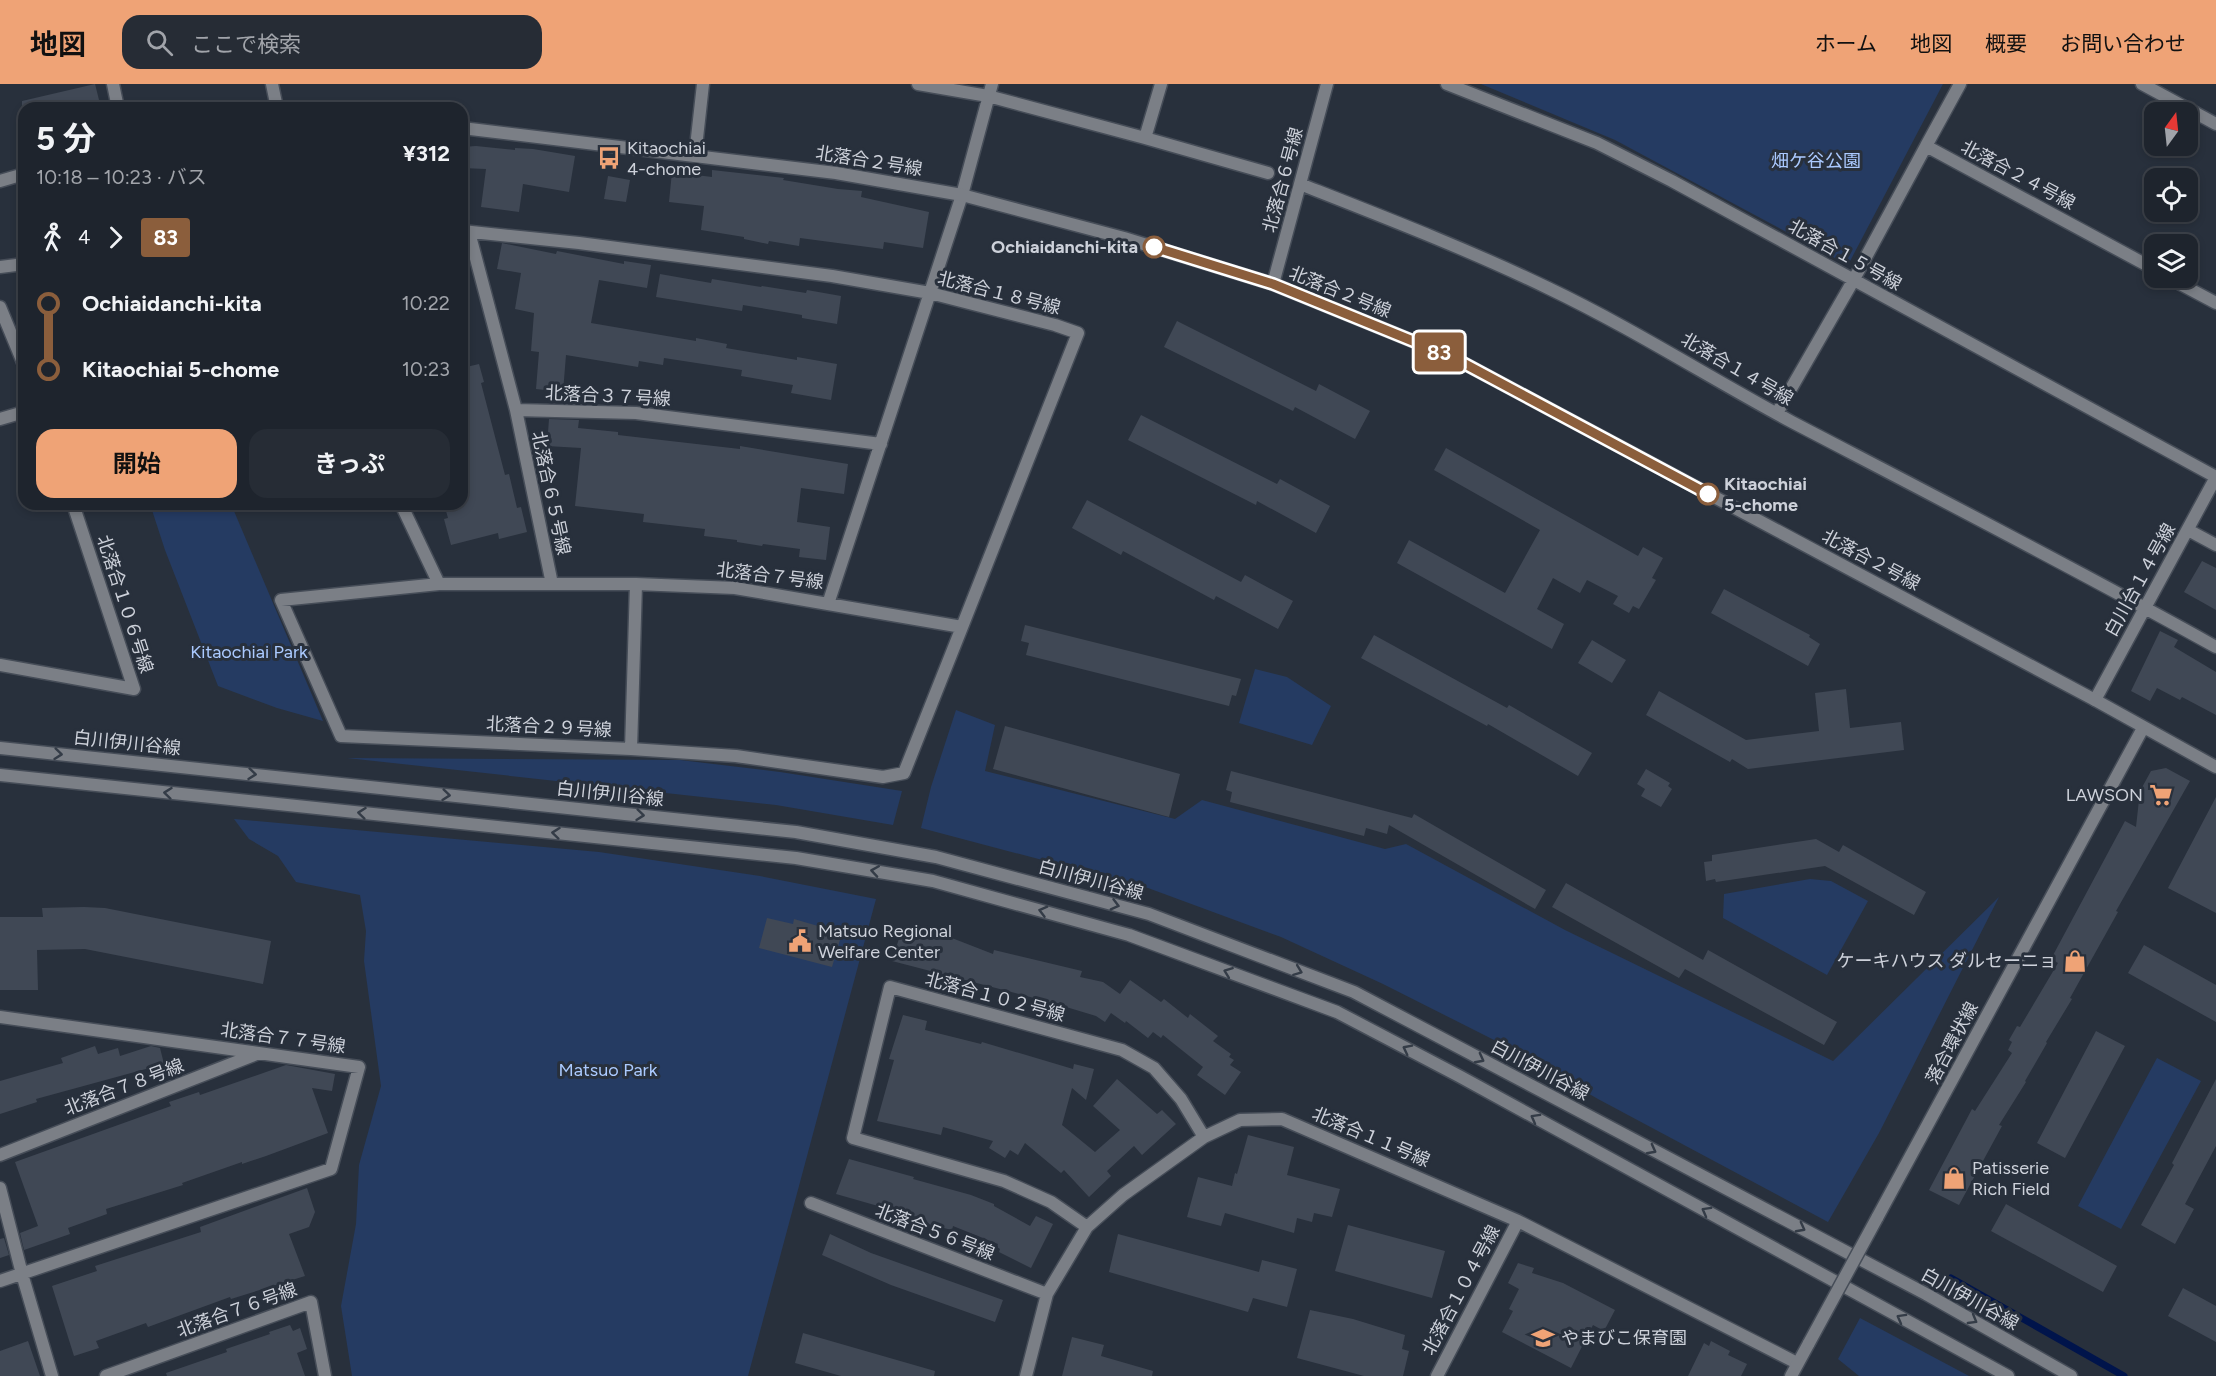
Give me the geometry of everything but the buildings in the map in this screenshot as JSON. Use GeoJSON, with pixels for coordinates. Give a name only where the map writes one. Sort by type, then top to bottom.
{"type":"FeatureCollection","features":[{"type":"Feature","properties":{"kind":"street"},"geometry":{"type":"LineString","coordinates":[[113,84],[117,102]]}},
{"type":"Feature","properties":{"kind":"street"},"geometry":{"type":"LineString","coordinates":[[272,84],[276,102]]}},
{"type":"Feature","properties":{"kind":"street"},"geometry":{"type":"LineString","coordinates":[[697,138],[703,84]]}},
{"type":"Feature","properties":{"kind":"street"},"geometry":{"type":"LineString","coordinates":[[918,84],[990,90],[1268,173]]}},
{"type":"Feature","properties":{"kind":"street"},"geometry":{"type":"LineString","coordinates":[[1145,138],[1161,84]]}},
{"type":"Feature","properties":{"kind":"street","name":"北落合６号線"},"geometry":{"type":"LineString","coordinates":[[1273,284],[1327,84]]}},
{"type":"Feature","properties":{"kind":"street","name":"北落合１５号線"},"geometry":{"type":"LineString","coordinates":[[1447,84],[1597,143],[1759,227],[1853,281],[2216,477]]}},
{"type":"Feature","properties":{"kind":"street"},"geometry":{"type":"LineString","coordinates":[[1777,414],[1853,281],[1960,84]]}},
{"type":"Feature","properties":{"kind":"street"},"geometry":{"type":"LineString","coordinates":[[2142,84],[2216,124]]}},
{"type":"Feature","properties":{"kind":"street","name":"北落合７号線"},"geometry":{"type":"LineString","coordinates":[[440,584],[636,584],[735,588],[828,604],[962,195],[990,90]]}},
{"type":"Feature","properties":{"kind":"street","name":"北落合２号線"},"geometry":{"type":"LineString","coordinates":[[468,129],[836,173],[962,195],[1124,238],[1273,284],[1452,357],[2095,700],[2216,767]]}},
{"type":"Feature","properties":{"kind":"street","name":"北落合２４号線"},"geometry":{"type":"LineString","coordinates":[[1926,146],[2144,264]]}},
{"type":"Feature","properties":{"kind":"street"},"geometry":{"type":"LineString","coordinates":[[0,181],[18,176]]}},
{"type":"Feature","properties":{"kind":"street","name":"北落合１４号線"},"geometry":{"type":"LineString","coordinates":[[1300,184],[1443,240],[1549,288],[1645,338],[1777,414],[2216,647]]}},
{"type":"Feature","properties":{"kind":"street","name":"北落合１８号線"},"geometry":{"type":"LineString","coordinates":[[468,231],[832,276],[930,293],[1078,333],[962,627]]}},
{"type":"Feature","properties":{"kind":"street"},"geometry":{"type":"LineString","coordinates":[[468,242],[516,410]]}},
{"type":"Feature","properties":{"kind":"street"},"geometry":{"type":"LineString","coordinates":[[0,267],[18,265]]}},
{"type":"Feature","properties":{"kind":"street"},"geometry":{"type":"LineString","coordinates":[[2188,288],[2216,303]]}},
{"type":"Feature","properties":{"kind":"street"},"geometry":{"type":"LineString","coordinates":[[0,307],[18,350]]}},
{"type":"Feature","properties":{"kind":"street","name":"北落合３７号線"},"geometry":{"type":"LineString","coordinates":[[516,410],[636,413],[881,444]]}},
{"type":"Feature","properties":{"kind":"street","name":"北落合６５号線"},"geometry":{"type":"LineString","coordinates":[[516,410],[552,584]]}},
{"type":"Feature","properties":{"kind":"street"},"geometry":{"type":"LineString","coordinates":[[0,419],[18,414]]}},
{"type":"Feature","properties":{"kind":"street","name":"白川台１４号線"},"geometry":{"type":"LineString","coordinates":[[2095,700],[2216,477]]}},
{"type":"Feature","properties":{"kind":"street","name":"北落合１０６号線"},"geometry":{"type":"LineString","coordinates":[[0,665],[134,689],[75,510]]}},
{"type":"Feature","properties":{"kind":"street"},"geometry":{"type":"LineString","coordinates":[[404,510],[440,584]]}},
{"type":"Feature","properties":{"kind":"street"},"geometry":{"type":"LineString","coordinates":[[2188,530],[2216,545]]}},
{"type":"Feature","properties":{"kind":"street","name":"北落合２９号線"},"geometry":{"type":"LineString","coordinates":[[440,584],[281,600],[341,736],[736,756],[883,777],[904,773],[962,627]]}},
{"type":"Feature","properties":{"kind":"street"},"geometry":{"type":"LineString","coordinates":[[631,749],[636,584]]}},
{"type":"Feature","properties":{"kind":"street"},"geometry":{"type":"LineString","coordinates":[[828,604],[962,627]]}},
{"type":"Feature","properties":{"kind":"street","name":"落合環状線"},"geometry":{"type":"LineString","coordinates":[[1791,1376],[2143,728]]}},
{"type":"Feature","properties":{"kind":"street","name":"白川伊川谷線"},"geometry":{"type":"LineString","coordinates":[[0,748],[796,832],[936,857],[1149,914],[1354,992],[1926,1294],[2071,1376]]}},
{"type":"Feature","properties":{"kind":"street"},"geometry":{"type":"LineString","coordinates":[[0,775],[796,858],[933,881],[1129,935],[1337,1012],[1469,1081],[2008,1376]]}},
{"type":"Feature","properties":{"kind":"street","name":"北落合１０２号線"},"geometry":{"type":"LineString","coordinates":[[1087,1227],[1051,1202],[1005,1181],[853,1138],[890,987],[1122,1050],[1154,1068],[1181,1099],[1204,1137]]}},
{"type":"Feature","properties":{"kind":"street","name":"北落合７７号線"},"geometry":{"type":"LineString","coordinates":[[0,1017],[358,1067],[332,1169],[0,1281]]}},
{"type":"Feature","properties":{"kind":"street","name":"北落合７８号線"},"geometry":{"type":"LineString","coordinates":[[0,1155],[261,1053]]}},
{"type":"Feature","properties":{"kind":"street","name":"北落合１１号線"},"geometry":{"type":"LineString","coordinates":[[1026,1376],[1047,1294],[1087,1227],[1123,1195],[1204,1137],[1240,1120],[1282,1119],[1518,1221],[1797,1363]]}},
{"type":"Feature","properties":{"kind":"street"},"geometry":{"type":"LineString","coordinates":[[0,1188],[52,1376]]}},
{"type":"Feature","properties":{"kind":"street","name":"北落合５６号線"},"geometry":{"type":"LineString","coordinates":[[811,1203],[1047,1294]]}},
{"type":"Feature","properties":{"kind":"street","name":"北落合１０４号線"},"geometry":{"type":"LineString","coordinates":[[1437,1376],[1518,1221]]}},
{"type":"Feature","properties":{"kind":"street","name":"北落合７６号線"},"geometry":{"type":"LineString","coordinates":[[106,1376],[311,1302],[325,1376]]}},
{"type":"Feature","properties":{"kind":"green space","name":"畑ケ谷公園"},"geometry":{"type":"Polygon","coordinates":[[[1481,84],[1943,84],[1848,265],[1615,140],[1481,84]]]}},
{"type":"Feature","properties":{"kind":"green space","name":"Kitaochiai Park"},"geometry":{"type":"Polygon","coordinates":[[[152,510],[234,510],[323,721],[277,708],[218,686],[165,550],[152,510]]]}},
{"type":"Feature","properties":{"kind":"green space"},"geometry":{"type":"Polygon","coordinates":[[[1255,669],[1287,677],[1331,706],[1312,745],[1239,723],[1255,669]]]}},
{"type":"Feature","properties":{"kind":"green space"},"geometry":{"type":"Polygon","coordinates":[[[956,710],[995,725],[985,771],[1175,819],[1202,800],[1385,849],[1406,844],[1565,930],[1833,1061],[1999,897],[1879,1133],[1828,1222],[1598,1099],[1502,1044],[1383,984],[1281,937],[1148,888],[921,828],[931,787],[956,710]]]}},
{"type":"Feature","properties":{"kind":"green space"},"geometry":{"type":"Polygon","coordinates":[[[347,758],[680,760],[780,772],[902,791],[893,825],[776,805],[347,758]]]}},
{"type":"Feature","properties":{"kind":"green space","name":"Matsuo Park"},"geometry":{"type":"Polygon","coordinates":[[[234,819],[599,852],[760,876],[876,899],[748,1376],[352,1376],[341,1306],[356,1224],[359,1165],[381,1086],[364,961],[366,931],[360,895],[296,882],[278,856],[249,839],[234,819]]]}},
{"type":"Feature","properties":{"kind":"green space"},"geometry":{"type":"Polygon","coordinates":[[[1810,879],[1831,881],[1868,901],[1827,975],[1723,918],[1724,894],[1810,879]]]}},
{"type":"Feature","properties":{"kind":"green space"},"geometry":{"type":"Polygon","coordinates":[[[2157,1058],[2201,1081],[2121,1229],[2078,1206],[2157,1058]]]}},
{"type":"Feature","properties":{"kind":"green space"},"geometry":{"type":"Polygon","coordinates":[[[1860,1318],[1969,1376],[1859,1376],[1838,1359],[1860,1318]]]}},
{"type":"Feature","properties":{"kind":"waterway"},"geometry":{"type":"LineString","coordinates":[[1951,1278],[2124,1376]]}},
{"type":"Feature","properties":{"kind":"bus line","name":"83"},"geometry":{"type":"LineString","coordinates":[[1154,247],[1273,284],[1452,357],[1708,494]]}},
{"type":"Feature","properties":{"kind":"place","name":"Kitaochiai 4-chome"},"geometry":{"type":"Point","coordinates":[609,158]}},
{"type":"Feature","properties":{"kind":"place","name":"Ochiaidanchi-kita"},"geometry":{"type":"Point","coordinates":[1154,247]}},
{"type":"Feature","properties":{"kind":"place","name":"Kitaochiai 5-chome"},"geometry":{"type":"Point","coordinates":[1708,494]}},
{"type":"Feature","properties":{"kind":"place","name":"LAWSON"},"geometry":{"type":"Point","coordinates":[2161,795]}},
{"type":"Feature","properties":{"kind":"place","name":"Matsuo Regional Welfare Center"},"geometry":{"type":"Point","coordinates":[800,941]}},
{"type":"Feature","properties":{"kind":"place","name":"ケーキハウス ダルセーニョ"},"geometry":{"type":"Point","coordinates":[2075,961]}},
{"type":"Feature","properties":{"kind":"place","name":"Patisserie Rich Field"},"geometry":{"type":"Point","coordinates":[1954,1178]}},
{"type":"Feature","properties":{"kind":"place","name":"やまびこ保育園"},"geometry":{"type":"Point","coordinates":[1543,1338]}}]}
